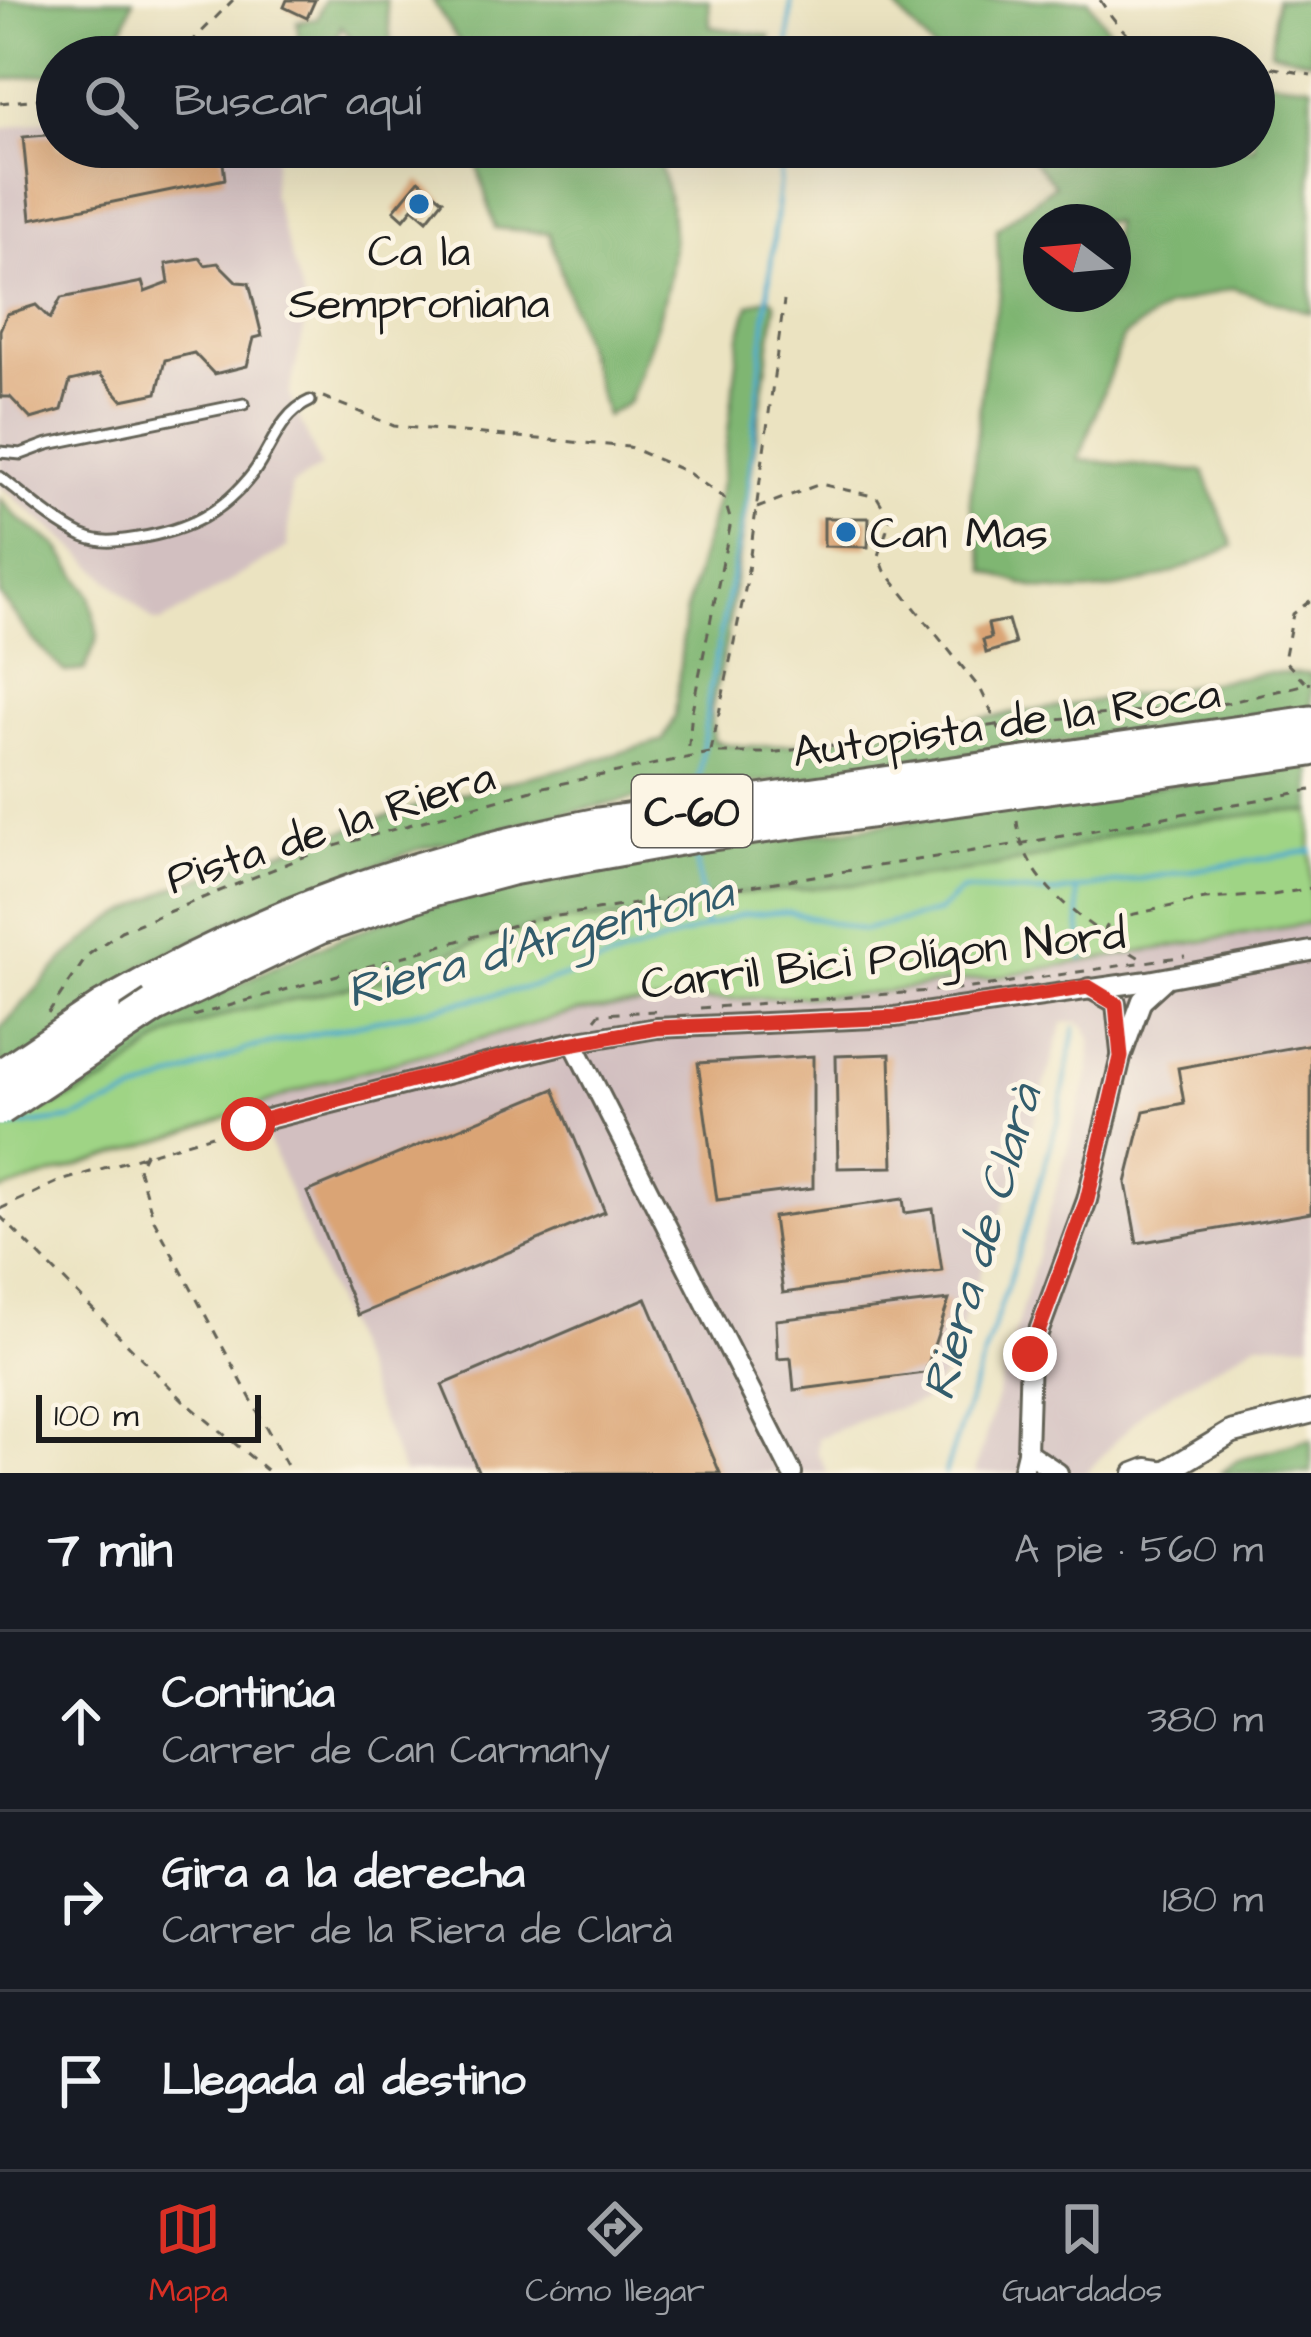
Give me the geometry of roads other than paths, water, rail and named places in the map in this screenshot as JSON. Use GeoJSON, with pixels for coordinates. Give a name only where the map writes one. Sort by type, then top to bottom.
{"type":"FeatureCollection","features":[{"type":"Feature","properties":{"kind":"highway","name":"Autopista de la Roca"},"geometry":{"type":"LineString","coordinates":[[0,1077],[103,1008],[208,950],[374,881],[498,845],[598,825],[1311,723]]}},
{"type":"Feature","properties":{"kind":"highway","name":"Autopista de la Roca"},"geometry":{"type":"LineString","coordinates":[[0,1108],[319,927],[429,890],[534,863],[691,836],[1311,748]]}},
{"type":"Feature","properties":{"kind":"street"},"geometry":{"type":"LineString","coordinates":[[248,1124],[573,1042],[657,1028],[896,1017],[1311,951]]}},
{"type":"Feature","properties":{"kind":"street"},"geometry":{"type":"LineString","coordinates":[[1022,1473],[1030,1354],[1087,1200],[1121,1057],[1142,1000],[1168,976]]}},
{"type":"Feature","properties":{"kind":"street"},"geometry":{"type":"LineString","coordinates":[[1088,987],[1116,1004],[1121,1057]]}},
{"type":"Feature","properties":{"kind":"street"},"geometry":{"type":"LineString","coordinates":[[573,1042],[792,1473]]}},
{"type":"Feature","properties":{"kind":"street"},"geometry":{"type":"LineString","coordinates":[[1134,1473],[1147,1468],[1165,1472],[1232,1432],[1311,1412]]}},
{"type":"Feature","properties":{"kind":"street"},"geometry":{"type":"LineString","coordinates":[[1027,1452],[1058,1473]]}},
{"type":"Feature","properties":{"kind":"lane"},"geometry":{"type":"LineString","coordinates":[[0,477],[84,536],[109,543],[179,532],[214,513],[236,494],[286,418],[310,401]]}},
{"type":"Feature","properties":{"kind":"lane"},"geometry":{"type":"LineString","coordinates":[[0,452],[21,454],[48,444],[244,404]]}},
{"type":"Feature","properties":{"kind":"waterway"},"geometry":{"type":"LineString","coordinates":[[789,36],[791,0]]}},
{"type":"Feature","properties":{"kind":"waterway"},"geometry":{"type":"LineString","coordinates":[[698,788],[709,693],[747,498],[781,168]]}},
{"type":"Feature","properties":{"kind":"waterway","name":"Riera d'Argentona"},"geometry":{"type":"LineString","coordinates":[[0,1128],[72,1119],[250,1048],[539,985],[740,915],[788,912],[863,930],[938,912],[962,890],[1055,893],[1311,851]]}},
{"type":"Feature","properties":{"kind":"waterway"},"geometry":{"type":"LineString","coordinates":[[696,855],[705,926]]}},
{"type":"Feature","properties":{"kind":"waterway","name":"Riera de Clarà"},"geometry":{"type":"LineString","coordinates":[[1077,893],[1083,959]]}},
{"type":"Feature","properties":{"kind":"waterway","name":"Riera de Clarà"},"geometry":{"type":"LineString","coordinates":[[945,1473],[1058,1120],[1075,1028]]}},
{"type":"Feature","properties":{"kind":"place","name":"Ca la Semproniana"},"geometry":{"type":"Point","coordinates":[419,204]}},
{"type":"Feature","properties":{"kind":"place","name":"Can Mas"},"geometry":{"type":"Point","coordinates":[846,532]}}]}
